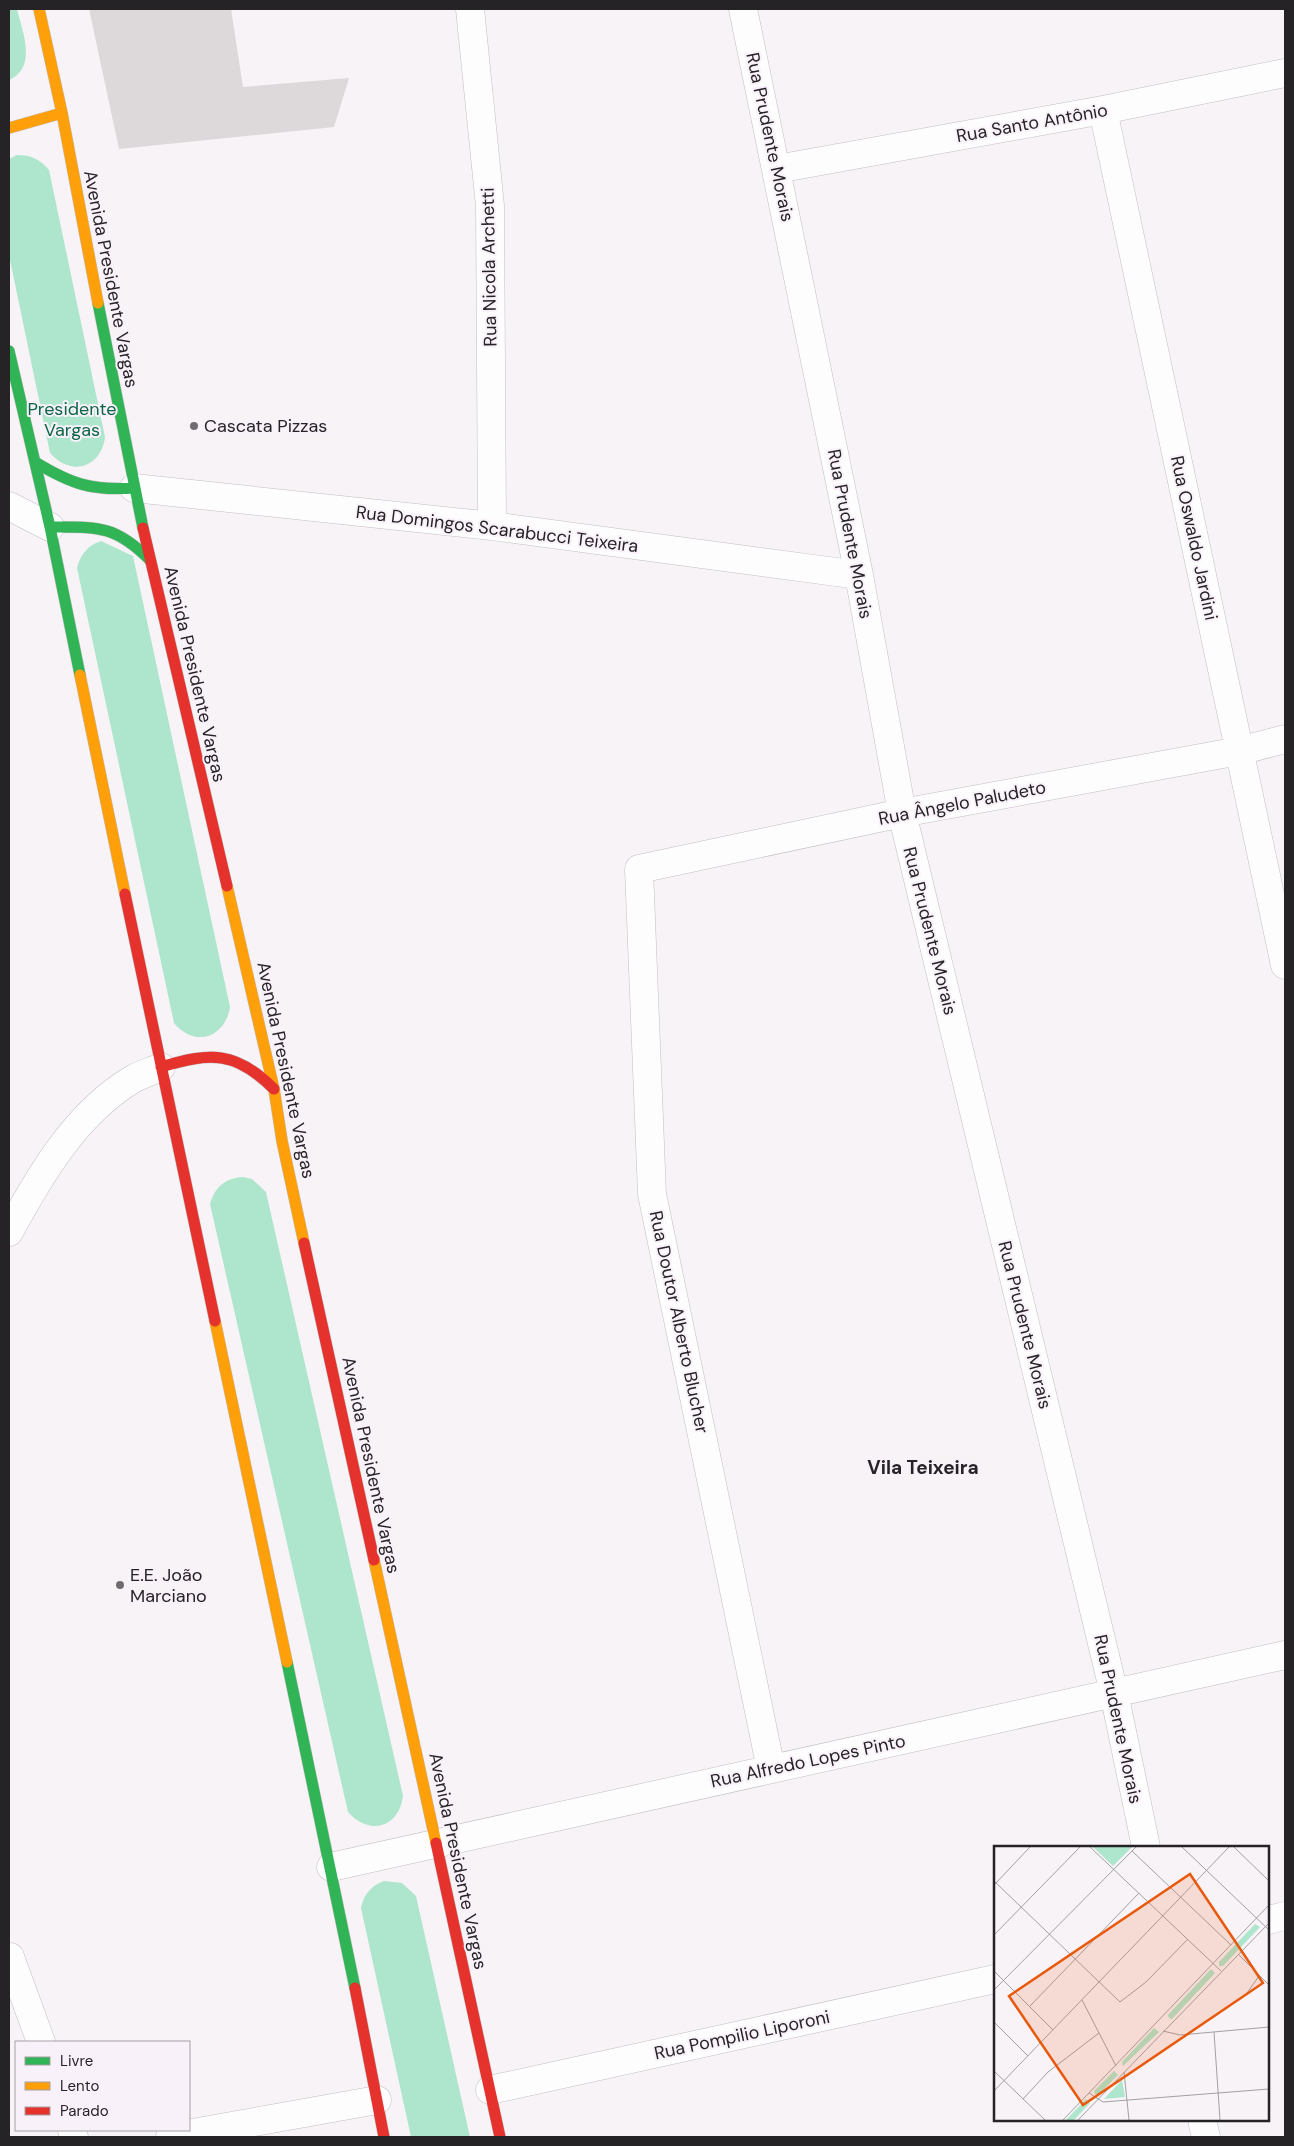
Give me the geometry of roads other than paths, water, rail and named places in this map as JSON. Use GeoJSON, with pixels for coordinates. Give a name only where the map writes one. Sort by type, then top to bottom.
{"type":"FeatureCollection","features":[{"type":"Feature","properties":{"kind":"main road","name":"Avenida Presidente Vargas"},"geometry":{"type":"LineString","coordinates":[[39,9],[62,113],[134,488],[274,1089],[282,1141],[500,2137]]}},
{"type":"Feature","properties":{"kind":"main road"},"geometry":{"type":"LineString","coordinates":[[9,128],[62,113]]}},
{"type":"Feature","properties":{"kind":"main road"},"geometry":{"type":"LineString","coordinates":[[9,351],[50,527],[161,1067],[331,1867],[384,2137]]}},
{"type":"Feature","properties":{"kind":"main road"},"geometry":{"type":"LineString","coordinates":[[35,462],[63,480],[84,488],[106,491],[134,488]]}},
{"type":"Feature","properties":{"kind":"main road"},"geometry":{"type":"LineString","coordinates":[[50,527],[88,527],[109,530],[129,541],[150,560]]}},
{"type":"Feature","properties":{"kind":"main road"},"geometry":{"type":"LineString","coordinates":[[161,1067],[185,1059],[234,1060],[252,1069],[274,1089]]}},
{"type":"Feature","properties":{"kind":"street","name":"Rua Nicola Archetti"},"geometry":{"type":"LineString","coordinates":[[470,9],[490,206],[492,526]]}},
{"type":"Feature","properties":{"kind":"street","name":"Rua Prudente Morais"},"geometry":{"type":"LineString","coordinates":[[743,9],[859,575],[902,813],[1114,1693],[1146,1846]]}},
{"type":"Feature","properties":{"kind":"street","name":"Rua Santo Antônio"},"geometry":{"type":"LineString","coordinates":[[777,169],[1103,110],[1285,73]]}},
{"type":"Feature","properties":{"kind":"street","name":"Rua Oswaldo Jardini"},"geometry":{"type":"LineString","coordinates":[[1103,110],[1285,965]]}},
{"type":"Feature","properties":{"kind":"street","name":"Rua Domingos Scarabucci Teixeira"},"geometry":{"type":"LineString","coordinates":[[134,488],[492,526],[859,575]]}},
{"type":"Feature","properties":{"kind":"street"},"geometry":{"type":"LineString","coordinates":[[9,506],[50,527]]}},
{"type":"Feature","properties":{"kind":"street","name":"Rua Ângelo Paludeto"},"geometry":{"type":"LineString","coordinates":[[639,870],[902,813],[1240,751],[1285,740]]}},
{"type":"Feature","properties":{"kind":"street","name":"Rua Doutor Alberto Blucher"},"geometry":{"type":"LineString","coordinates":[[639,870],[652,1194],[771,1769]]}},
{"type":"Feature","properties":{"kind":"street"},"geometry":{"type":"LineString","coordinates":[[9,1232],[37,1181],[67,1140],[98,1105],[133,1079],[161,1067]]}},
{"type":"Feature","properties":{"kind":"street","name":"Rua Alfredo Lopes Pinto"},"geometry":{"type":"LineString","coordinates":[[331,1867],[1285,1655]]}},
{"type":"Feature","properties":{"kind":"street"},"geometry":{"type":"LineString","coordinates":[[1269,1920],[1285,1916]]}},
{"type":"Feature","properties":{"kind":"street"},"geometry":{"type":"LineString","coordinates":[[10,1957],[40,2041]]}},
{"type":"Feature","properties":{"kind":"street","name":"Rua Pompilio Liporoni"},"geometry":{"type":"LineString","coordinates":[[490,2090],[994,1979]]}},
{"type":"Feature","properties":{"kind":"street"},"geometry":{"type":"LineString","coordinates":[[170,2137],[377,2100]]}},
{"type":"Feature","properties":{"kind":"street"},"geometry":{"type":"LineString","coordinates":[[1202,2121],[1206,2137]]}},
{"type":"Feature","properties":{"kind":"place","name":"Cascata Pizzas"},"geometry":{"type":"Point","coordinates":[194,426]}},
{"type":"Feature","properties":{"kind":"place","name":"E.E. João Marciano"},"geometry":{"type":"Point","coordinates":[120,1585]}},
{"type":"Feature","properties":{"kind":"district","name":"Vila Teixeira"},"geometry":{"type":"Point","coordinates":[923,1467]}},
{"type":"Feature","properties":{"kind":"park label","name":"Presidente Vargas"},"geometry":{"type":"Point","coordinates":[72,419]}}]}
